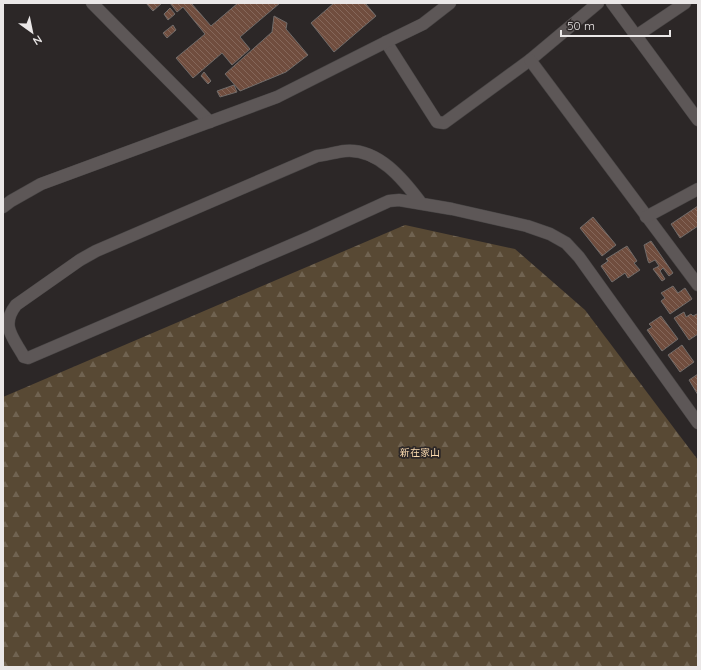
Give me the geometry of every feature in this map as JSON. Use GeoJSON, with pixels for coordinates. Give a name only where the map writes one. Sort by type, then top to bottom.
{"type":"FeatureCollection","features":[{"type":"Feature","properties":{"kind":"street"},"geometry":{"type":"LineString","coordinates":[[92,3],[210,122]]}},
{"type":"Feature","properties":{"kind":"street"},"geometry":{"type":"LineString","coordinates":[[3,207],[42,184],[277,97],[423,24],[450,3]]}},
{"type":"Feature","properties":{"kind":"street"},"geometry":{"type":"LineString","coordinates":[[386,42],[437,122],[444,123],[530,60],[598,3]]}},
{"type":"Feature","properties":{"kind":"street"},"geometry":{"type":"LineString","coordinates":[[612,3],[698,120]]}},
{"type":"Feature","properties":{"kind":"street"},"geometry":{"type":"LineString","coordinates":[[636,36],[686,3]]}},
{"type":"Feature","properties":{"kind":"street"},"geometry":{"type":"LineString","coordinates":[[530,60],[698,285]]}},
{"type":"Feature","properties":{"kind":"street"},"geometry":{"type":"LineString","coordinates":[[421,203],[407,184],[381,161],[370,155],[345,151],[317,156],[96,251],[80,260],[16,305],[9,314],[7,322],[10,333],[24,357],[28,358],[310,237],[389,201],[399,200],[452,208],[527,226],[550,234],[566,243],[579,257],[698,423]]}},
{"type":"Feature","properties":{"kind":"street"},"geometry":{"type":"LineString","coordinates":[[646,217],[698,189]]}},
{"type":"Feature","properties":{"kind":"green space","name":"新在家山"},"geometry":{"type":"Polygon","coordinates":[[[405,225],[515,249],[585,310],[698,460],[698,667],[3,667],[3,397],[405,225]]]}},
{"type":"Feature","properties":{"kind":"building"},"geometry":{"type":"Polygon","coordinates":[[[146,3],[162,3],[153,11],[146,3]]]}},
{"type":"Feature","properties":{"kind":"building"},"geometry":{"type":"Polygon","coordinates":[[[170,3],[191,3],[211,26],[238,3],[280,3],[240,37],[250,49],[232,65],[222,53],[193,78],[176,58],[205,34],[183,7],[177,12],[170,3]]]}},
{"type":"Feature","properties":{"kind":"building"},"geometry":{"type":"Polygon","coordinates":[[[334,3],[365,3],[376,16],[334,52],[311,23],[334,3]]]}},
{"type":"Feature","properties":{"kind":"building"},"geometry":{"type":"Polygon","coordinates":[[[170,8],[175,14],[168,20],[164,14],[170,8]]]}},
{"type":"Feature","properties":{"kind":"building"},"geometry":{"type":"Polygon","coordinates":[[[274,16],[287,23],[286,29],[308,55],[286,72],[240,91],[225,74],[272,32],[274,16]]]}},
{"type":"Feature","properties":{"kind":"building"},"geometry":{"type":"Polygon","coordinates":[[[173,25],[176,30],[167,38],[163,33],[173,25]]]}},
{"type":"Feature","properties":{"kind":"building"},"geometry":{"type":"Polygon","coordinates":[[[204,72],[211,81],[208,84],[201,76],[204,72]]]}},
{"type":"Feature","properties":{"kind":"building"},"geometry":{"type":"Polygon","coordinates":[[[234,85],[237,92],[220,97],[217,91],[234,85]]]}},
{"type":"Feature","properties":{"kind":"building"},"geometry":{"type":"Polygon","coordinates":[[[698,206],[698,226],[680,238],[671,224],[698,206]]]}},
{"type":"Feature","properties":{"kind":"building"},"geometry":{"type":"Polygon","coordinates":[[[593,217],[616,245],[602,256],[580,228],[593,217]]]}},
{"type":"Feature","properties":{"kind":"building"},"geometry":{"type":"Polygon","coordinates":[[[651,241],[673,273],[669,276],[663,268],[660,271],[665,279],[662,281],[653,269],[659,266],[655,260],[649,263],[648,261],[644,245],[651,241]]]}},
{"type":"Feature","properties":{"kind":"building"},"geometry":{"type":"Polygon","coordinates":[[[627,246],[637,261],[634,263],[640,270],[628,278],[625,273],[612,282],[601,266],[608,261],[606,259],[627,246]]]}},
{"type":"Feature","properties":{"kind":"building"},"geometry":{"type":"Polygon","coordinates":[[[673,286],[678,293],[685,288],[692,299],[670,314],[661,301],[665,298],[661,293],[673,286]]]}},
{"type":"Feature","properties":{"kind":"building"},"geometry":{"type":"Polygon","coordinates":[[[684,312],[686,317],[691,314],[693,316],[698,315],[698,334],[689,340],[674,318],[684,312]]]}},
{"type":"Feature","properties":{"kind":"building"},"geometry":{"type":"Polygon","coordinates":[[[661,316],[678,339],[662,351],[647,330],[652,327],[649,324],[661,316]]]}},
{"type":"Feature","properties":{"kind":"building"},"geometry":{"type":"Polygon","coordinates":[[[682,345],[694,362],[680,372],[668,355],[682,345]]]}},
{"type":"Feature","properties":{"kind":"building"},"geometry":{"type":"Polygon","coordinates":[[[698,374],[698,395],[689,380],[698,374]]]}}]}
